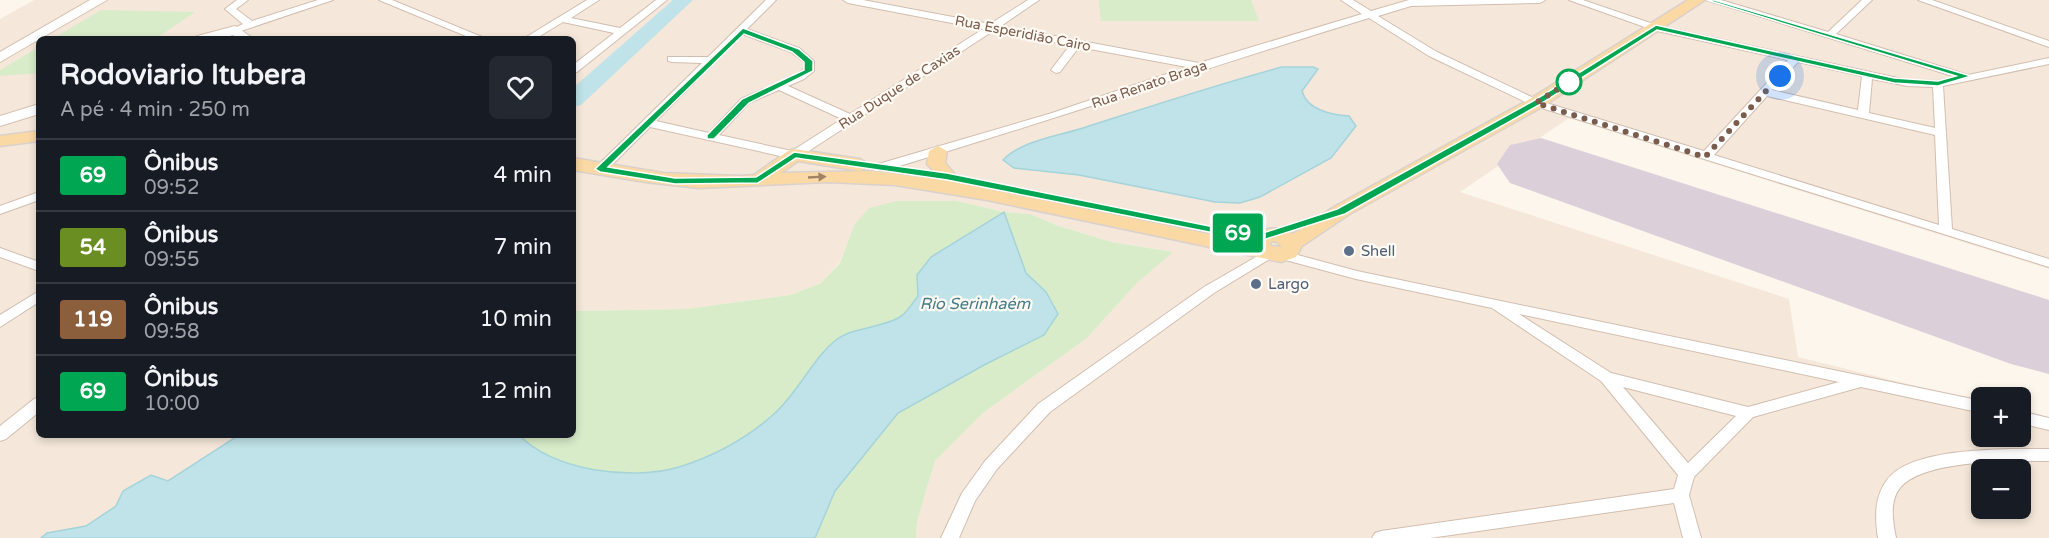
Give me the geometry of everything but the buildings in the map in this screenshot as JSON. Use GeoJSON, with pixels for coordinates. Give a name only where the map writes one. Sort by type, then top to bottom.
{"type":"FeatureCollection","features":[{"type":"Feature","properties":{"kind":"main road"},"geometry":{"type":"LineString","coordinates":[[38,36],[100,0]]}},
{"type":"Feature","properties":{"kind":"main road"},"geometry":{"type":"LineString","coordinates":[[576,164],[680,181],[835,176],[893,178],[1195,240],[1273,246],[1536,103],[1698,0]]}},
{"type":"Feature","properties":{"kind":"main road"},"geometry":{"type":"LineString","coordinates":[[218,36],[244,31]]}},
{"type":"Feature","properties":{"kind":"main road"},"geometry":{"type":"LineString","coordinates":[[0,58],[36,37]]}},
{"type":"Feature","properties":{"kind":"main road"},"geometry":{"type":"LineString","coordinates":[[0,121],[36,110]]}},
{"type":"Feature","properties":{"kind":"main road"},"geometry":{"type":"LineString","coordinates":[[0,141],[36,136]]}},
{"type":"Feature","properties":{"kind":"main road"},"geometry":{"type":"LineString","coordinates":[[938,151],[936,164],[947,176]]}},
{"type":"Feature","properties":{"kind":"main road"},"geometry":{"type":"LineString","coordinates":[[758,180],[794,155],[947,176],[1224,232],[1273,246]]}},
{"type":"Feature","properties":{"kind":"street"},"geometry":{"type":"LineString","coordinates":[[243,0],[230,9],[244,31],[328,0]]}},
{"type":"Feature","properties":{"kind":"street"},"geometry":{"type":"LineString","coordinates":[[384,0],[474,36]]}},
{"type":"Feature","properties":{"kind":"street"},"geometry":{"type":"LineString","coordinates":[[533,36],[594,0]]}},
{"type":"Feature","properties":{"kind":"street"},"geometry":{"type":"LineString","coordinates":[[576,68],[662,0]]}},
{"type":"Feature","properties":{"kind":"street"},"geometry":{"type":"LineString","coordinates":[[600,169],[743,31],[771,0]]}},
{"type":"Feature","properties":{"kind":"street","name":"Rua Esperidião Cairo"},"geometry":{"type":"LineString","coordinates":[[848,0],[1198,67]]}},
{"type":"Feature","properties":{"kind":"street","name":"Rua Duque de Caxias"},"geometry":{"type":"LineString","coordinates":[[794,155],[1034,0]]}},
{"type":"Feature","properties":{"kind":"street"},"geometry":{"type":"LineString","coordinates":[[1346,0],[1432,54],[1536,103],[2049,263]]}},
{"type":"Feature","properties":{"kind":"street","name":"Rua Renato Braga"},"geometry":{"type":"LineString","coordinates":[[879,168],[1415,1],[1540,0]]}},
{"type":"Feature","properties":{"kind":"street"},"geometry":{"type":"LineString","coordinates":[[1574,0],[1656,28],[1907,83],[1938,84],[1966,76],[2049,61]]}},
{"type":"Feature","properties":{"kind":"street"},"geometry":{"type":"LineString","coordinates":[[1711,0],[1966,76]]}},
{"type":"Feature","properties":{"kind":"street"},"geometry":{"type":"LineString","coordinates":[[1830,35],[1868,0]]}},
{"type":"Feature","properties":{"kind":"street"},"geometry":{"type":"LineString","coordinates":[[1923,0],[2049,44]]}},
{"type":"Feature","properties":{"kind":"street"},"geometry":{"type":"LineString","coordinates":[[561,19],[621,31]]}},
{"type":"Feature","properties":{"kind":"street"},"geometry":{"type":"LineString","coordinates":[[711,137],[745,101],[808,71],[809,61],[795,50],[743,31]]}},
{"type":"Feature","properties":{"kind":"street"},"geometry":{"type":"LineString","coordinates":[[1056,70],[1077,43]]}},
{"type":"Feature","properties":{"kind":"street"},"geometry":{"type":"LineString","coordinates":[[672,59],[711,60]]}},
{"type":"Feature","properties":{"kind":"street"},"geometry":{"type":"LineString","coordinates":[[1705,157],[1794,60]]}},
{"type":"Feature","properties":{"kind":"street"},"geometry":{"type":"LineString","coordinates":[[1863,115],[1867,76]]}},
{"type":"Feature","properties":{"kind":"street"},"geometry":{"type":"LineString","coordinates":[[1938,84],[1946,232]]}},
{"type":"Feature","properties":{"kind":"street"},"geometry":{"type":"LineString","coordinates":[[778,86],[849,118]]}},
{"type":"Feature","properties":{"kind":"street"},"geometry":{"type":"LineString","coordinates":[[1765,92],[1940,133]]}},
{"type":"Feature","properties":{"kind":"street"},"geometry":{"type":"LineString","coordinates":[[649,123],[794,155]]}},
{"type":"Feature","properties":{"kind":"street"},"geometry":{"type":"LineString","coordinates":[[0,210],[36,197]]}},
{"type":"Feature","properties":{"kind":"street"},"geometry":{"type":"LineString","coordinates":[[950,538],[968,498],[991,465],[1044,408],[1273,246],[1356,275],[1971,405]]}},
{"type":"Feature","properties":{"kind":"street"},"geometry":{"type":"LineString","coordinates":[[0,252],[36,266]]}},
{"type":"Feature","properties":{"kind":"street"},"geometry":{"type":"LineString","coordinates":[[0,322],[36,298]]}},
{"type":"Feature","properties":{"kind":"street"},"geometry":{"type":"LineString","coordinates":[[1491,302],[1606,377],[1688,474]]}},
{"type":"Feature","properties":{"kind":"street"},"geometry":{"type":"LineString","coordinates":[[1606,377],[1748,413]]}},
{"type":"Feature","properties":{"kind":"street"},"geometry":{"type":"LineString","coordinates":[[1692,538],[1681,495],[1688,474],[1748,413],[1861,381]]}},
{"type":"Feature","properties":{"kind":"street"},"geometry":{"type":"LineString","coordinates":[[0,435],[36,405]]}},
{"type":"Feature","properties":{"kind":"street"},"geometry":{"type":"LineString","coordinates":[[2031,420],[2049,424]]}},
{"type":"Feature","properties":{"kind":"street"},"geometry":{"type":"LineString","coordinates":[[1887,538],[1883,511],[1893,482],[1915,469],[1946,460],[2049,455]]}},
{"type":"Feature","properties":{"kind":"street"},"geometry":{"type":"LineString","coordinates":[[1381,538],[1681,495]]}},
{"type":"Feature","properties":{"kind":"shaded area"},"geometry":{"type":"Polygon","coordinates":[[[34,0],[2049,0],[2049,269],[1569,118],[1460,192],[1789,299],[1798,357],[1971,400],[1971,447],[2031,447],[2031,414],[2049,418],[2049,538],[916,538],[917,522],[935,461],[983,413],[1087,338],[1137,283],[1172,252],[1111,242],[1056,225],[1030,214],[1004,212],[957,201],[854,225],[840,262],[821,283],[790,295],[686,309],[576,311],[576,36],[36,36],[36,438],[234,438],[168,482],[151,475],[123,491],[116,506],[86,526],[47,533],[41,538],[0,538],[0,19],[34,0]]]}},
{"type":"Feature","properties":{"kind":"green space"},"geometry":{"type":"Polygon","coordinates":[[[1099,0],[1251,0],[1259,21],[1101,21],[1099,0]]]}},
{"type":"Feature","properties":{"kind":"green space"},"geometry":{"type":"Polygon","coordinates":[[[101,10],[195,12],[159,36],[57,36],[101,10]]]}},
{"type":"Feature","properties":{"kind":"green space"},"geometry":{"type":"Polygon","coordinates":[[[36,49],[36,73],[0,76],[0,70],[36,49]]]}},
{"type":"Feature","properties":{"kind":"green space"},"geometry":{"type":"Polygon","coordinates":[[[897,201],[957,201],[1004,212],[917,275],[918,296],[903,315],[893,321],[851,332],[836,340],[774,414],[764,423],[717,452],[679,467],[660,471],[617,473],[573,465],[552,457],[523,438],[576,438],[576,311],[686,309],[790,295],[821,283],[840,263],[854,225],[869,208],[897,201]]]}},
{"type":"Feature","properties":{"kind":"green space"},"geometry":{"type":"Polygon","coordinates":[[[1004,212],[1030,214],[1056,225],[1111,242],[1173,252],[1137,283],[1087,338],[983,413],[935,461],[917,522],[916,538],[815,538],[835,491],[898,413],[1044,335],[1046,292],[1026,273],[1004,212]]]}},
{"type":"Feature","properties":{"kind":"water"},"geometry":{"type":"Polygon","coordinates":[[[1282,67],[1318,69],[1302,91],[1309,103],[1321,110],[1349,116],[1356,126],[1331,158],[1260,197],[1240,203],[1215,202],[1079,175],[1014,168],[1003,160],[1020,148],[1040,140],[1282,67]]]}},
{"type":"Feature","properties":{"kind":"water","name":"Rio Serinhaém"},"geometry":{"type":"Polygon","coordinates":[[[1004,212],[1026,273],[1046,292],[1058,314],[1044,335],[898,413],[835,491],[815,538],[41,538],[47,533],[86,526],[116,506],[123,491],[151,475],[168,481],[234,438],[523,438],[552,457],[594,470],[639,473],[679,467],[730,445],[764,423],[790,397],[820,356],[836,340],[851,332],[893,321],[903,315],[918,296],[917,275],[931,257],[1004,212]]]}},
{"type":"Feature","properties":{"kind":"waterway"},"geometry":{"type":"LineString","coordinates":[[576,97],[684,0]]}},
{"type":"Feature","properties":{"kind":"runway"},"geometry":{"type":"LineString","coordinates":[[1541,164],[2049,338]]}},
{"type":"Feature","properties":{"kind":"bus line","name":"69"},"geometry":{"type":"LineString","coordinates":[[711,137],[745,101],[805,74],[810,69],[809,61],[795,50],[743,31],[600,169],[675,181],[758,180],[794,155],[839,163],[947,176],[1224,232],[1263,236],[1341,211],[1536,103],[1656,28],[1894,81],[1938,84],[1966,76],[1711,0]]}},
{"type":"Feature","properties":{"kind":"place","name":"Shell"},"geometry":{"type":"Point","coordinates":[1349,251]}},
{"type":"Feature","properties":{"kind":"place","name":"Largo"},"geometry":{"type":"Point","coordinates":[1256,284]}},
{"type":"Feature","properties":{"kind":"route"},"geometry":{"type":"LineString","coordinates":[[1569,82],[1572,80],[1536,103],[1705,157],[1780,76]]}}]}
